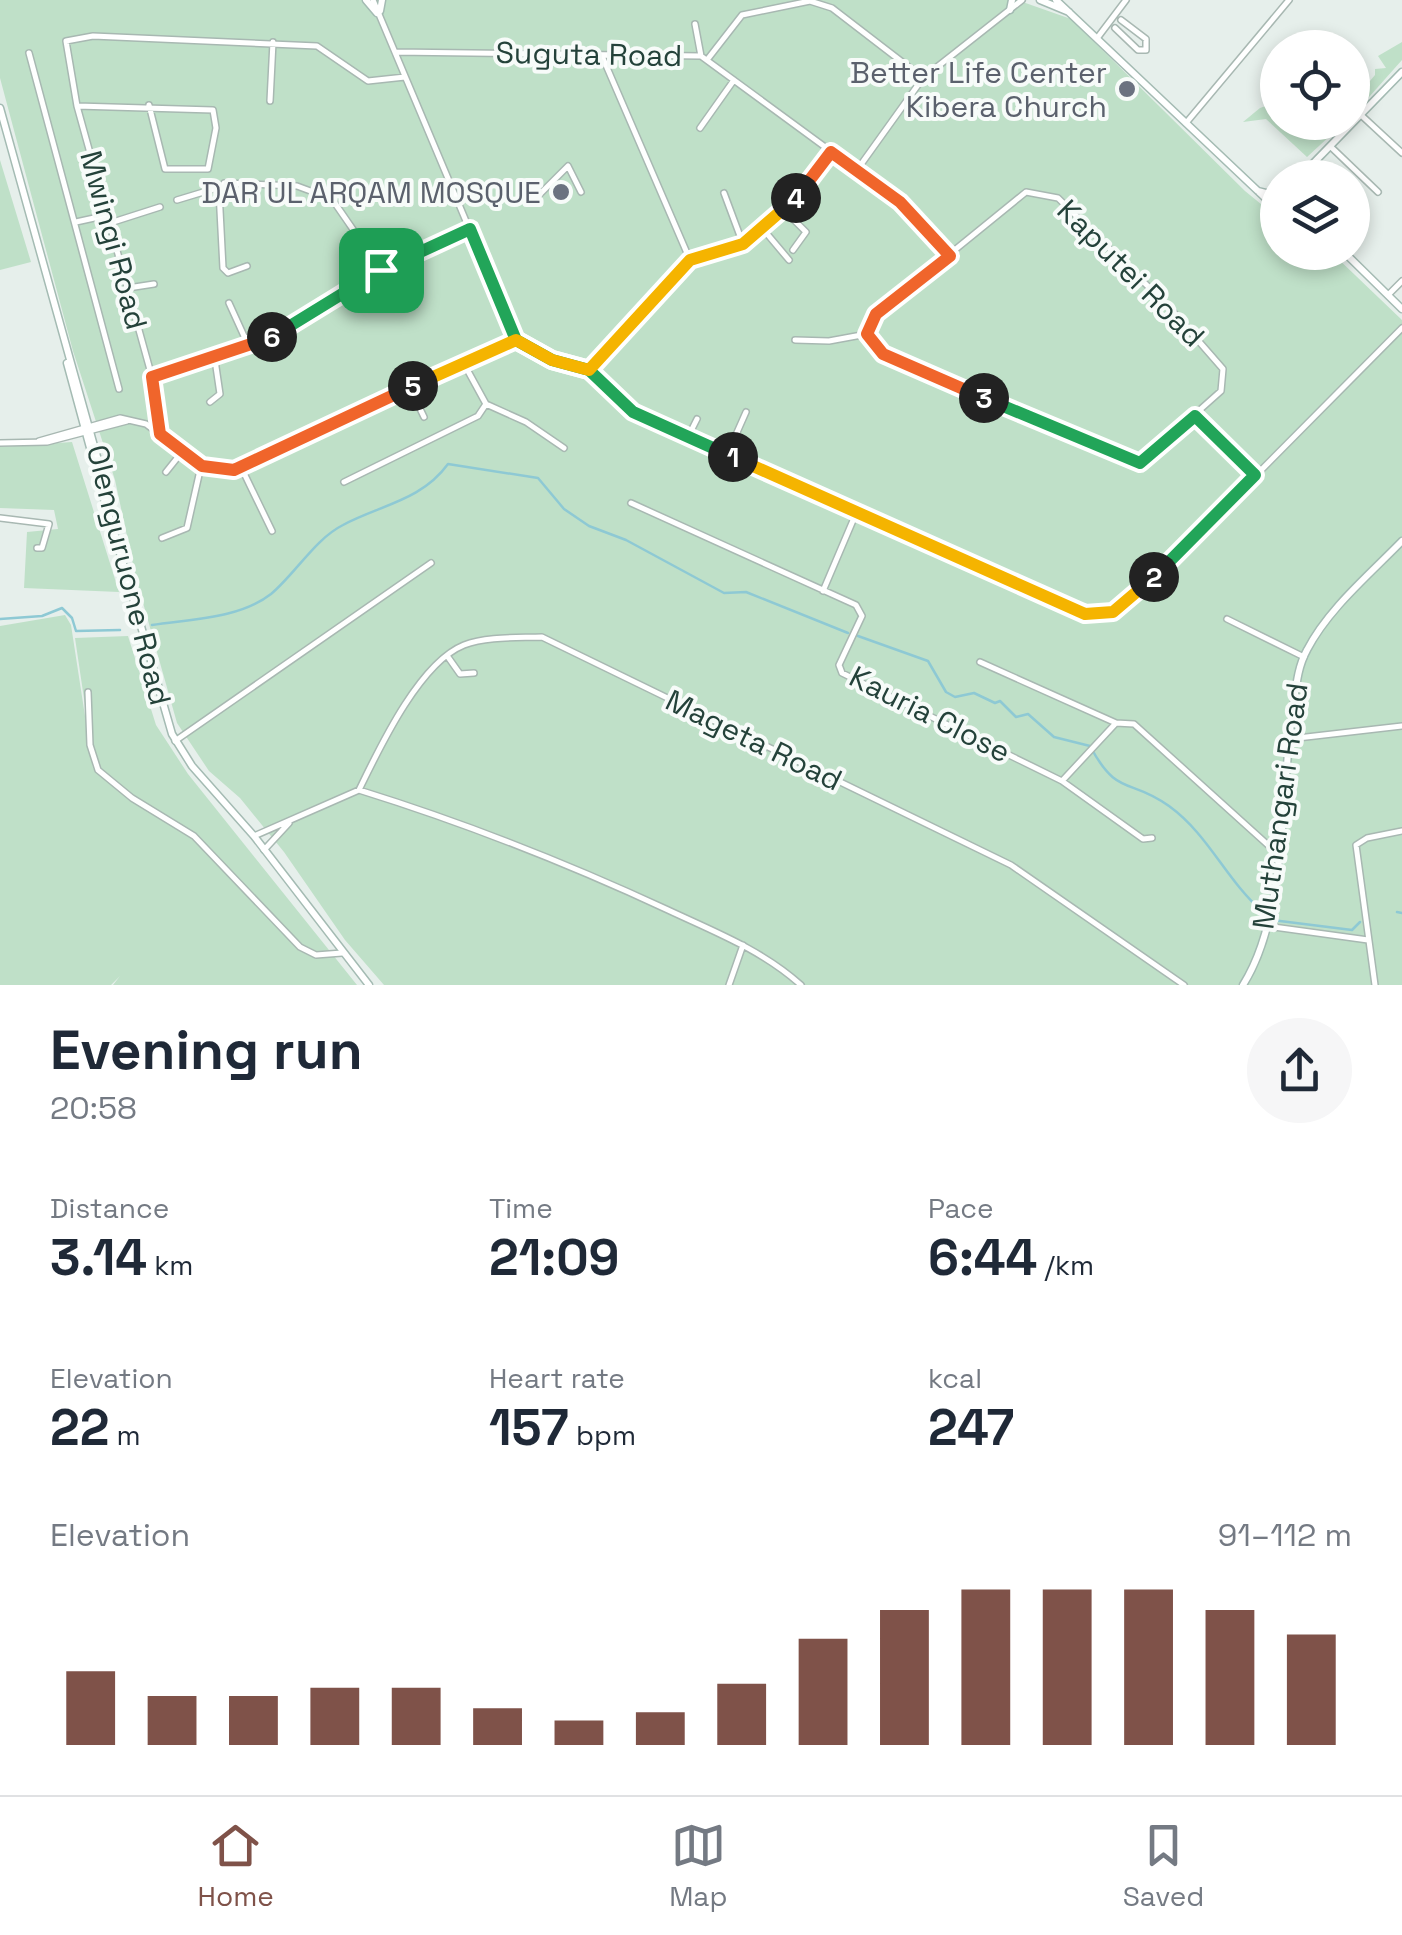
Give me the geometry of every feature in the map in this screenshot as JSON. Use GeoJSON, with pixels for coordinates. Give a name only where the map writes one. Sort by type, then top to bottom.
{"type":"FeatureCollection","features":[{"type":"Feature","properties":{"kind":"street"},"geometry":{"type":"LineString","coordinates":[[374,0],[516,340],[552,360],[589,370],[633,412],[1085,614],[1104,615],[1136,594],[1402,328]]}},
{"type":"Feature","properties":{"kind":"street"},"geometry":{"type":"LineString","coordinates":[[374,0],[379,12]]}},
{"type":"Feature","properties":{"kind":"street"},"geometry":{"type":"LineString","coordinates":[[1010,10],[1012,0]]}},
{"type":"Feature","properties":{"kind":"street"},"geometry":{"type":"LineString","coordinates":[[857,170],[923,78],[1022,0]]}},
{"type":"Feature","properties":{"kind":"street"},"geometry":{"type":"LineString","coordinates":[[1040,0],[1075,14]]}},
{"type":"Feature","properties":{"kind":"street"},"geometry":{"type":"LineString","coordinates":[[1056,0],[1260,194]]}},
{"type":"Feature","properties":{"kind":"street"},"geometry":{"type":"LineString","coordinates":[[1098,37],[1126,0]]}},
{"type":"Feature","properties":{"kind":"street"},"geometry":{"type":"LineString","coordinates":[[1186,123],[1289,0]]}},
{"type":"Feature","properties":{"kind":"street"},"geometry":{"type":"LineString","coordinates":[[704,58],[742,15],[816,1],[832,8],[923,78]]}},
{"type":"Feature","properties":{"kind":"street"},"geometry":{"type":"LineString","coordinates":[[1115,28],[1138,50],[1146,50],[1146,39],[1120,20]]}},
{"type":"Feature","properties":{"kind":"street"},"geometry":{"type":"LineString","coordinates":[[695,24],[704,58]]}},
{"type":"Feature","properties":{"kind":"street","name":"Mwingi Road"},"geometry":{"type":"LineString","coordinates":[[160,434],[152,377],[64,46],[71,38],[84,36],[273,42]]}},
{"type":"Feature","properties":{"kind":"street"},"geometry":{"type":"LineString","coordinates":[[270,102],[273,42],[323,48],[373,83],[406,77]]}},
{"type":"Feature","properties":{"kind":"street","name":"Suguta Road"},"geometry":{"type":"LineString","coordinates":[[395,52],[704,58],[909,210],[950,256]]}},
{"type":"Feature","properties":{"kind":"street"},"geometry":{"type":"LineString","coordinates":[[29,53],[119,389]]}},
{"type":"Feature","properties":{"kind":"street"},"geometry":{"type":"LineString","coordinates":[[602,55],[690,260]]}},
{"type":"Feature","properties":{"kind":"street"},"geometry":{"type":"LineString","coordinates":[[1370,107],[1401,76]]}},
{"type":"Feature","properties":{"kind":"street"},"geometry":{"type":"LineString","coordinates":[[700,128],[734,80]]}},
{"type":"Feature","properties":{"kind":"street"},"geometry":{"type":"LineString","coordinates":[[77,106],[149,106],[216,112],[208,170],[165,168],[149,106]]}},
{"type":"Feature","properties":{"kind":"street","name":"Olenguruone Road"},"geometry":{"type":"LineString","coordinates":[[0,108],[67,362],[74,372],[87,430],[112,507],[108,515],[176,741],[368,985]]}},
{"type":"Feature","properties":{"kind":"street"},"geometry":{"type":"LineString","coordinates":[[1370,124],[1402,153]]}},
{"type":"Feature","properties":{"kind":"street"},"geometry":{"type":"LineString","coordinates":[[1318,160],[1338,140]]}},
{"type":"Feature","properties":{"kind":"street"},"geometry":{"type":"LineString","coordinates":[[1331,147],[1378,192]]}},
{"type":"Feature","properties":{"kind":"street"},"geometry":{"type":"LineString","coordinates":[[589,370],[690,260],[743,244],[763,229],[784,210],[831,152]]}},
{"type":"Feature","properties":{"kind":"street"},"geometry":{"type":"LineString","coordinates":[[537,197],[568,166],[581,192]]}},
{"type":"Feature","properties":{"kind":"street"},"geometry":{"type":"LineString","coordinates":[[177,200],[227,183],[296,186],[332,199],[381,270]]}},
{"type":"Feature","properties":{"kind":"street"},"geometry":{"type":"LineString","coordinates":[[1249,184],[1260,191]]}},
{"type":"Feature","properties":{"kind":"street"},"geometry":{"type":"LineString","coordinates":[[220,186],[223,268],[228,272],[247,266]]}},
{"type":"Feature","properties":{"kind":"street"},"geometry":{"type":"LineString","coordinates":[[724,193],[743,244]]}},
{"type":"Feature","properties":{"kind":"street","name":"Kaputei Road"},"geometry":{"type":"LineString","coordinates":[[1053,194],[1149,286],[1223,369],[1221,391],[1140,463],[1114,456],[883,354],[867,334],[876,314],[1018,196],[1053,194]]}},
{"type":"Feature","properties":{"kind":"street"},"geometry":{"type":"LineString","coordinates":[[110,223],[160,208]]}},
{"type":"Feature","properties":{"kind":"street"},"geometry":{"type":"LineString","coordinates":[[784,210],[806,232],[793,250]]}},
{"type":"Feature","properties":{"kind":"street"},"geometry":{"type":"LineString","coordinates":[[75,222],[108,214]]}},
{"type":"Feature","properties":{"kind":"street"},"geometry":{"type":"LineString","coordinates":[[152,377],[249,348],[302,322],[381,270],[470,229]]}},
{"type":"Feature","properties":{"kind":"street"},"geometry":{"type":"LineString","coordinates":[[763,229],[790,260]]}},
{"type":"Feature","properties":{"kind":"street"},"geometry":{"type":"LineString","coordinates":[[1362,270],[1402,309]]}},
{"type":"Feature","properties":{"kind":"street"},"geometry":{"type":"LineString","coordinates":[[1388,295],[1402,281]]}},
{"type":"Feature","properties":{"kind":"street"},"geometry":{"type":"LineString","coordinates":[[128,288],[154,284]]}},
{"type":"Feature","properties":{"kind":"street"},"geometry":{"type":"LineString","coordinates":[[229,303],[249,348]]}},
{"type":"Feature","properties":{"kind":"street"},"geometry":{"type":"LineString","coordinates":[[795,340],[867,334]]}},
{"type":"Feature","properties":{"kind":"street"},"geometry":{"type":"LineString","coordinates":[[0,444],[39,441],[129,420],[146,424],[202,466],[223,472],[242,467],[516,340]]}},
{"type":"Feature","properties":{"kind":"street"},"geometry":{"type":"LineString","coordinates":[[210,402],[220,394],[215,360]]}},
{"type":"Feature","properties":{"kind":"street"},"geometry":{"type":"LineString","coordinates":[[463,362],[486,404],[526,422],[564,448]]}},
{"type":"Feature","properties":{"kind":"street"},"geometry":{"type":"LineString","coordinates":[[410,388],[424,417]]}},
{"type":"Feature","properties":{"kind":"street"},"geometry":{"type":"LineString","coordinates":[[344,482],[478,416],[486,404]]}},
{"type":"Feature","properties":{"kind":"street"},"geometry":{"type":"LineString","coordinates":[[727,455],[746,412]]}},
{"type":"Feature","properties":{"kind":"street"},"geometry":{"type":"LineString","coordinates":[[1195,416],[1255,475]]}},
{"type":"Feature","properties":{"kind":"street"},"geometry":{"type":"LineString","coordinates":[[688,437],[697,420]]}},
{"type":"Feature","properties":{"kind":"street"},"geometry":{"type":"LineString","coordinates":[[166,472],[182,452]]}},
{"type":"Feature","properties":{"kind":"street"},"geometry":{"type":"LineString","coordinates":[[162,538],[188,528],[202,466]]}},
{"type":"Feature","properties":{"kind":"street"},"geometry":{"type":"LineString","coordinates":[[242,467],[272,531]]}},
{"type":"Feature","properties":{"kind":"street","name":"Kauria Close"},"geometry":{"type":"LineString","coordinates":[[631,502],[862,612],[839,665],[842,673],[1062,781],[1143,840],[1152,838]]}},
{"type":"Feature","properties":{"kind":"street"},"geometry":{"type":"LineString","coordinates":[[823,591],[857,512]]}},
{"type":"Feature","properties":{"kind":"street"},"geometry":{"type":"LineString","coordinates":[[0,518],[49,524],[42,548],[36,548]]}},
{"type":"Feature","properties":{"kind":"street","name":"Muthangari Road"},"geometry":{"type":"LineString","coordinates":[[1244,985],[1266,926],[1280,855],[1289,739],[1304,657],[1320,628],[1402,541]]}},
{"type":"Feature","properties":{"kind":"street"},"geometry":{"type":"LineString","coordinates":[[176,741],[431,563]]}},
{"type":"Feature","properties":{"kind":"street"},"geometry":{"type":"LineString","coordinates":[[1227,619],[1304,657]]}},
{"type":"Feature","properties":{"kind":"street","name":"Mageta Road"},"geometry":{"type":"LineString","coordinates":[[359,790],[401,708],[448,656],[475,642],[542,637],[1011,865],[1184,985]]}},
{"type":"Feature","properties":{"kind":"street"},"geometry":{"type":"LineString","coordinates":[[448,656],[460,674],[474,673]]}},
{"type":"Feature","properties":{"kind":"street"},"geometry":{"type":"LineString","coordinates":[[980,662],[1116,723],[1139,726],[1280,855]]}},
{"type":"Feature","properties":{"kind":"street"},"geometry":{"type":"LineString","coordinates":[[88,692],[90,744],[102,774],[194,836],[300,947],[316,955],[342,954]]}},
{"type":"Feature","properties":{"kind":"street"},"geometry":{"type":"LineString","coordinates":[[1062,781],[1116,723]]}},
{"type":"Feature","properties":{"kind":"street"},"geometry":{"type":"LineString","coordinates":[[1289,739],[1402,726]]}},
{"type":"Feature","properties":{"kind":"street"},"geometry":{"type":"LineString","coordinates":[[254,836],[359,790],[490,833],[743,944],[761,953],[801,985]]}},
{"type":"Feature","properties":{"kind":"street"},"geometry":{"type":"LineString","coordinates":[[264,850],[295,818]]}},
{"type":"Feature","properties":{"kind":"street"},"geometry":{"type":"LineString","coordinates":[[1375,985],[1356,845],[1367,838],[1402,831]]}},
{"type":"Feature","properties":{"kind":"street"},"geometry":{"type":"LineString","coordinates":[[1266,926],[1368,940]]}},
{"type":"Feature","properties":{"kind":"street"},"geometry":{"type":"LineString","coordinates":[[728,985],[743,944]]}},
{"type":"Feature","properties":{"kind":"green space"},"geometry":{"type":"Polygon","coordinates":[[[0,0],[1017,0],[1071,19],[1260,203],[1260,270],[1350,270],[1402,320],[1402,985],[384,985],[345,940],[284,852],[240,798],[209,771],[177,723],[136,578],[115,480],[73,351],[0,78],[0,0]]]}},
{"type":"Feature","properties":{"kind":"green space"},"geometry":{"type":"Polygon","coordinates":[[[1402,42],[1402,60],[1370,96],[1375,69],[1386,68],[1378,56],[1402,42]]]}},
{"type":"Feature","properties":{"kind":"green space"},"geometry":{"type":"Polygon","coordinates":[[[1260,108],[1260,120],[1243,122],[1260,108]]]}},
{"type":"Feature","properties":{"kind":"green space"},"geometry":{"type":"Polygon","coordinates":[[[1289,140],[1326,140],[1307,157],[1289,140]]]}},
{"type":"Feature","properties":{"kind":"green space"},"geometry":{"type":"Polygon","coordinates":[[[0,160],[31,262],[0,270],[0,160]]]}},
{"type":"Feature","properties":{"kind":"green space"},"geometry":{"type":"Polygon","coordinates":[[[72,442],[119,592],[24,588],[27,532],[58,529],[54,510],[0,508],[0,447],[72,442]]]}},
{"type":"Feature","properties":{"kind":"green space"},"geometry":{"type":"Polygon","coordinates":[[[65,615],[71,625],[93,768],[109,782],[94,766],[75,638],[128,636],[156,725],[188,774],[357,985],[113,985],[120,976],[111,985],[0,985],[0,626],[65,615]]]}},
{"type":"Feature","properties":{"kind":"waterway"},"geometry":{"type":"LineString","coordinates":[[152,625],[214,617],[258,602],[280,586],[333,531],[413,494],[448,464],[538,478],[564,509],[589,526],[626,540],[724,593],[746,592],[848,633]]}},
{"type":"Feature","properties":{"kind":"waterway"},"geometry":{"type":"LineString","coordinates":[[0,619],[42,616],[62,608],[72,618],[76,631],[120,630]]}},
{"type":"Feature","properties":{"kind":"waterway"},"geometry":{"type":"LineString","coordinates":[[858,636],[928,661],[946,692],[955,697],[974,693],[995,703],[1000,701],[1016,717],[1028,714],[1054,737],[1090,746],[1117,780],[1155,797],[1183,818],[1263,912]]}},
{"type":"Feature","properties":{"kind":"waterway"},"geometry":{"type":"LineString","coordinates":[[1397,912],[1402,913]]}},
{"type":"Feature","properties":{"kind":"waterway"},"geometry":{"type":"LineString","coordinates":[[1272,920],[1352,930],[1360,922]]}},
{"type":"Feature","properties":{"kind":"place","name":"Better Life Center Kibera Church"},"geometry":{"type":"Point","coordinates":[1127,89]}},
{"type":"Feature","properties":{"kind":"place","name":"DAR UL ARQAM MOSQUE"},"geometry":{"type":"Point","coordinates":[561,192]}},
{"type":"Feature","properties":{"kind":"route"},"geometry":{"type":"LineString","coordinates":[[381,270],[288,330],[215,360],[152,377],[160,434],[196,464],[223,472],[268,457],[516,340],[532,350],[552,360],[589,370],[690,260],[732,249],[763,229],[796,199],[831,152],[900,202],[950,256],[872,318],[867,334],[883,354],[1114,456],[1140,463],[1195,416],[1255,475],[1119,609],[1109,614],[1085,614],[642,417],[589,370],[552,360],[516,340],[470,229],[381,270]]}}]}
